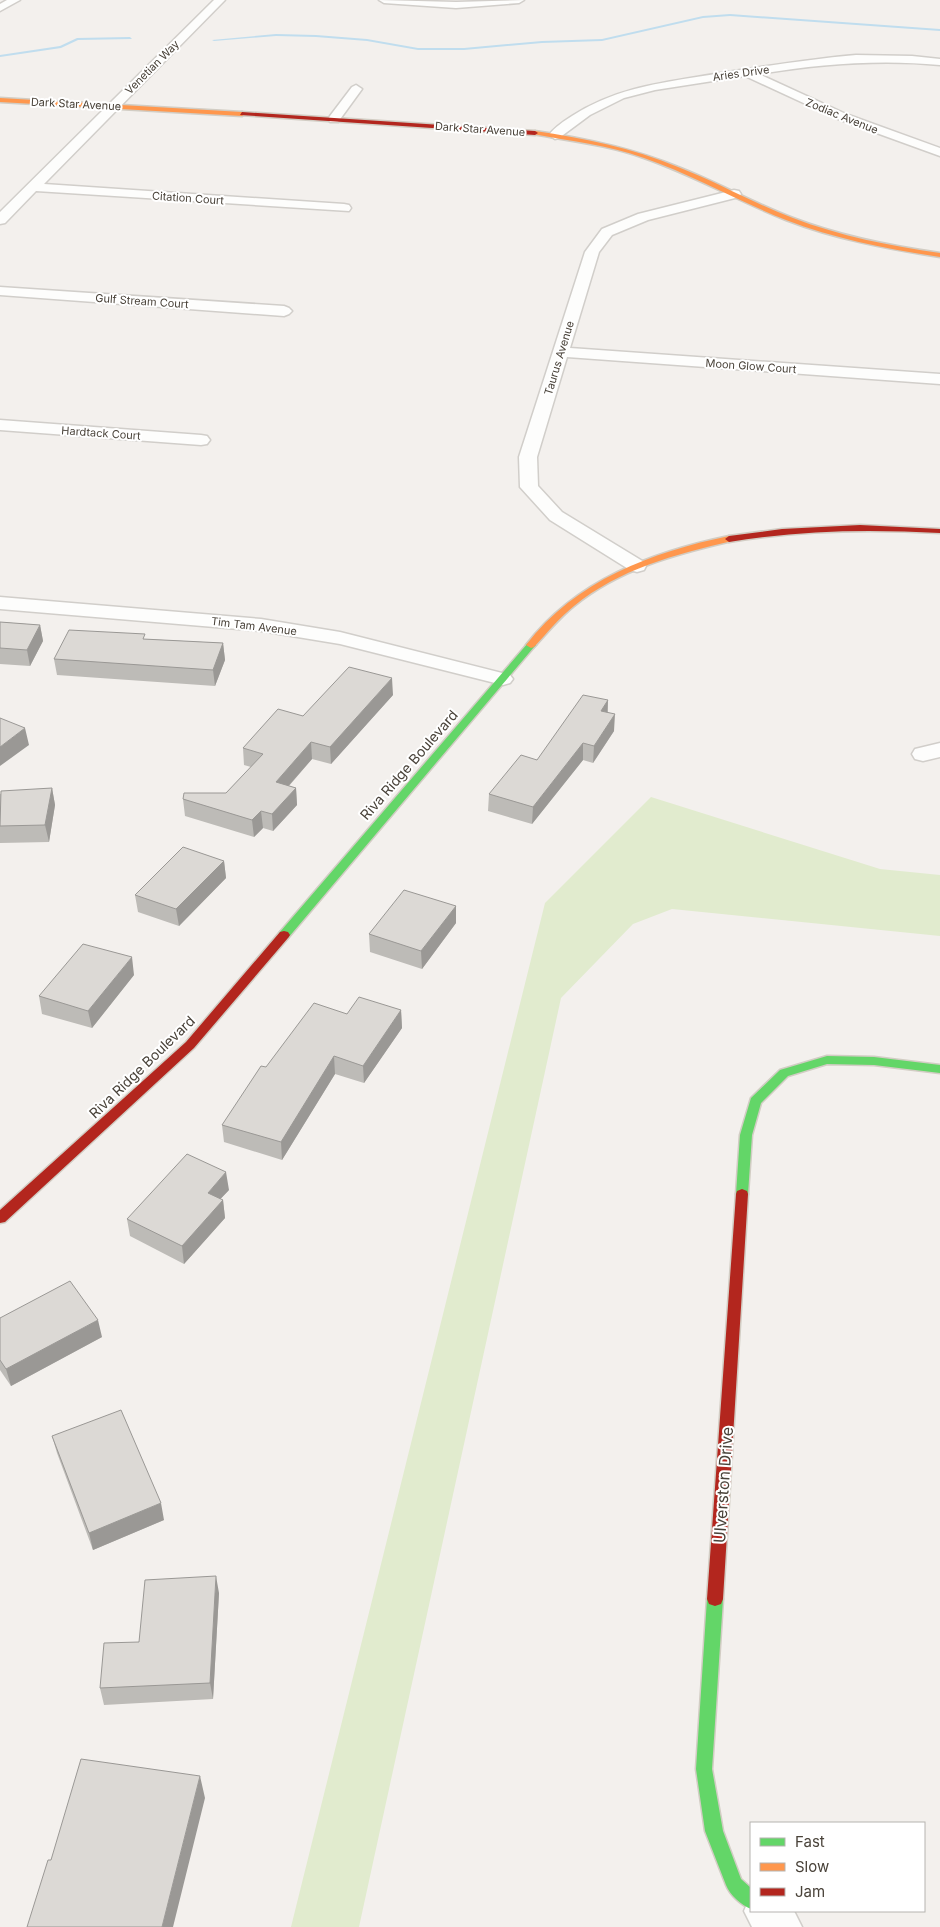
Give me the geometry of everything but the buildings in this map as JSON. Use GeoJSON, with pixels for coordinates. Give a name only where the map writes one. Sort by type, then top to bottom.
{"type":"FeatureCollection","features":[{"type":"Feature","properties":{"kind":"street"},"geometry":{"type":"LineString","coordinates":[[0,8],[15,0]]}},
{"type":"Feature","properties":{"kind":"street","name":"Venetian Way"},"geometry":{"type":"LineString","coordinates":[[0,220],[220,0]]}},
{"type":"Feature","properties":{"kind":"street"},"geometry":{"type":"LineString","coordinates":[[384,0],[456,5],[519,0]]}},
{"type":"Feature","properties":{"kind":"street","name":"Aries Drive"},"geometry":{"type":"LineString","coordinates":[[555,135],[593,107],[622,95],[661,85],[817,62],[896,59],[940,62]]}},
{"type":"Feature","properties":{"kind":"street","name":"Zodiac Avenue"},"geometry":{"type":"LineString","coordinates":[[747,72],[785,92],[828,111],[940,152]]}},
{"type":"Feature","properties":{"kind":"street"},"geometry":{"type":"LineString","coordinates":[[334,119],[356,88]]}},
{"type":"Feature","properties":{"kind":"street","name":"Dark Star Avenue"},"geometry":{"type":"LineString","coordinates":[[0,100],[334,119],[555,135],[587,140],[641,154],[789,219],[841,237],[896,250],[940,255]]}},
{"type":"Feature","properties":{"kind":"street","name":"Citation Court"},"geometry":{"type":"LineString","coordinates":[[32,187],[344,208]]}},
{"type":"Feature","properties":{"kind":"street","name":"Taurus Avenue"},"geometry":{"type":"LineString","coordinates":[[637,566],[556,516],[530,487],[528,457],[592,252],[607,232],[643,217],[734,194]]}},
{"type":"Feature","properties":{"kind":"street","name":"Gulf Stream Court"},"geometry":{"type":"LineString","coordinates":[[0,292],[284,311]]}},
{"type":"Feature","properties":{"kind":"street","name":"Moon Glow Court"},"geometry":{"type":"LineString","coordinates":[[561,352],[940,379]]}},
{"type":"Feature","properties":{"kind":"street","name":"Hardtack Court"},"geometry":{"type":"LineString","coordinates":[[0,425],[201,440]]}},
{"type":"Feature","properties":{"kind":"street","name":"Riva Ridge Boulevard"},"geometry":{"type":"LineString","coordinates":[[0,1218],[190,1045],[549,624],[588,591],[637,566],[698,546],[757,534],[827,527],[940,531]]}},
{"type":"Feature","properties":{"kind":"street","name":"Tim Tam Avenue"},"geometry":{"type":"LineString","coordinates":[[0,603],[261,625],[340,638],[503,679]]}},
{"type":"Feature","properties":{"kind":"street","name":"Ulverston Drive"},"geometry":{"type":"LineString","coordinates":[[750,1899],[735,1885],[714,1831],[704,1769],[746,1135],[755,1101],[784,1073],[827,1060],[874,1061],[940,1069]]}},
{"type":"Feature","properties":{"kind":"street"},"geometry":{"type":"LineString","coordinates":[[765,1912],[782,1927]]}},
{"type":"Feature","properties":{"kind":"green space"},"geometry":{"type":"Polygon","coordinates":[[[651,797],[880,869],[940,875],[940,936],[672,909],[633,924],[561,998],[359,1927],[291,1927],[545,903],[651,797]]]}},
{"type":"Feature","properties":{"kind":"waterway"},"geometry":{"type":"LineString","coordinates":[[214,40],[276,35],[316,36],[367,40],[418,49],[464,49],[542,42],[602,40],[703,17],[730,15],[940,30]]}},
{"type":"Feature","properties":{"kind":"waterway"},"geometry":{"type":"LineString","coordinates":[[0,56],[61,47],[77,39],[130,38]]}},
{"type":"Feature","properties":{"kind":"traffic: fast"},"geometry":{"type":"LineString","coordinates":[[284,935],[531,645]]}},
{"type":"Feature","properties":{"kind":"traffic: fast"},"geometry":{"type":"LineString","coordinates":[[742,1194],[746,1135],[755,1101],[784,1073],[827,1060],[874,1061],[940,1069]]}},
{"type":"Feature","properties":{"kind":"traffic: fast"},"geometry":{"type":"LineString","coordinates":[[715,1599],[704,1769],[714,1831],[735,1885],[750,1899]]}},
{"type":"Feature","properties":{"kind":"traffic: slow"},"geometry":{"type":"LineString","coordinates":[[0,100],[242,114]]}},
{"type":"Feature","properties":{"kind":"traffic: slow"},"geometry":{"type":"LineString","coordinates":[[535,133],[599,143],[646,156],[693,175],[773,212],[826,232],[882,246],[940,255]]}},
{"type":"Feature","properties":{"kind":"traffic: slow"},"geometry":{"type":"LineString","coordinates":[[531,645],[566,608],[612,577],[672,553],[729,539]]}},
{"type":"Feature","properties":{"kind":"traffic: jam"},"geometry":{"type":"LineString","coordinates":[[242,114],[535,133]]}},
{"type":"Feature","properties":{"kind":"traffic: jam"},"geometry":{"type":"LineString","coordinates":[[729,539],[808,529],[834,528],[940,531]]}},
{"type":"Feature","properties":{"kind":"traffic: jam"},"geometry":{"type":"LineString","coordinates":[[0,1218],[190,1045],[284,935]]}},
{"type":"Feature","properties":{"kind":"traffic: jam"},"geometry":{"type":"LineString","coordinates":[[715,1599],[742,1194]]}}]}
